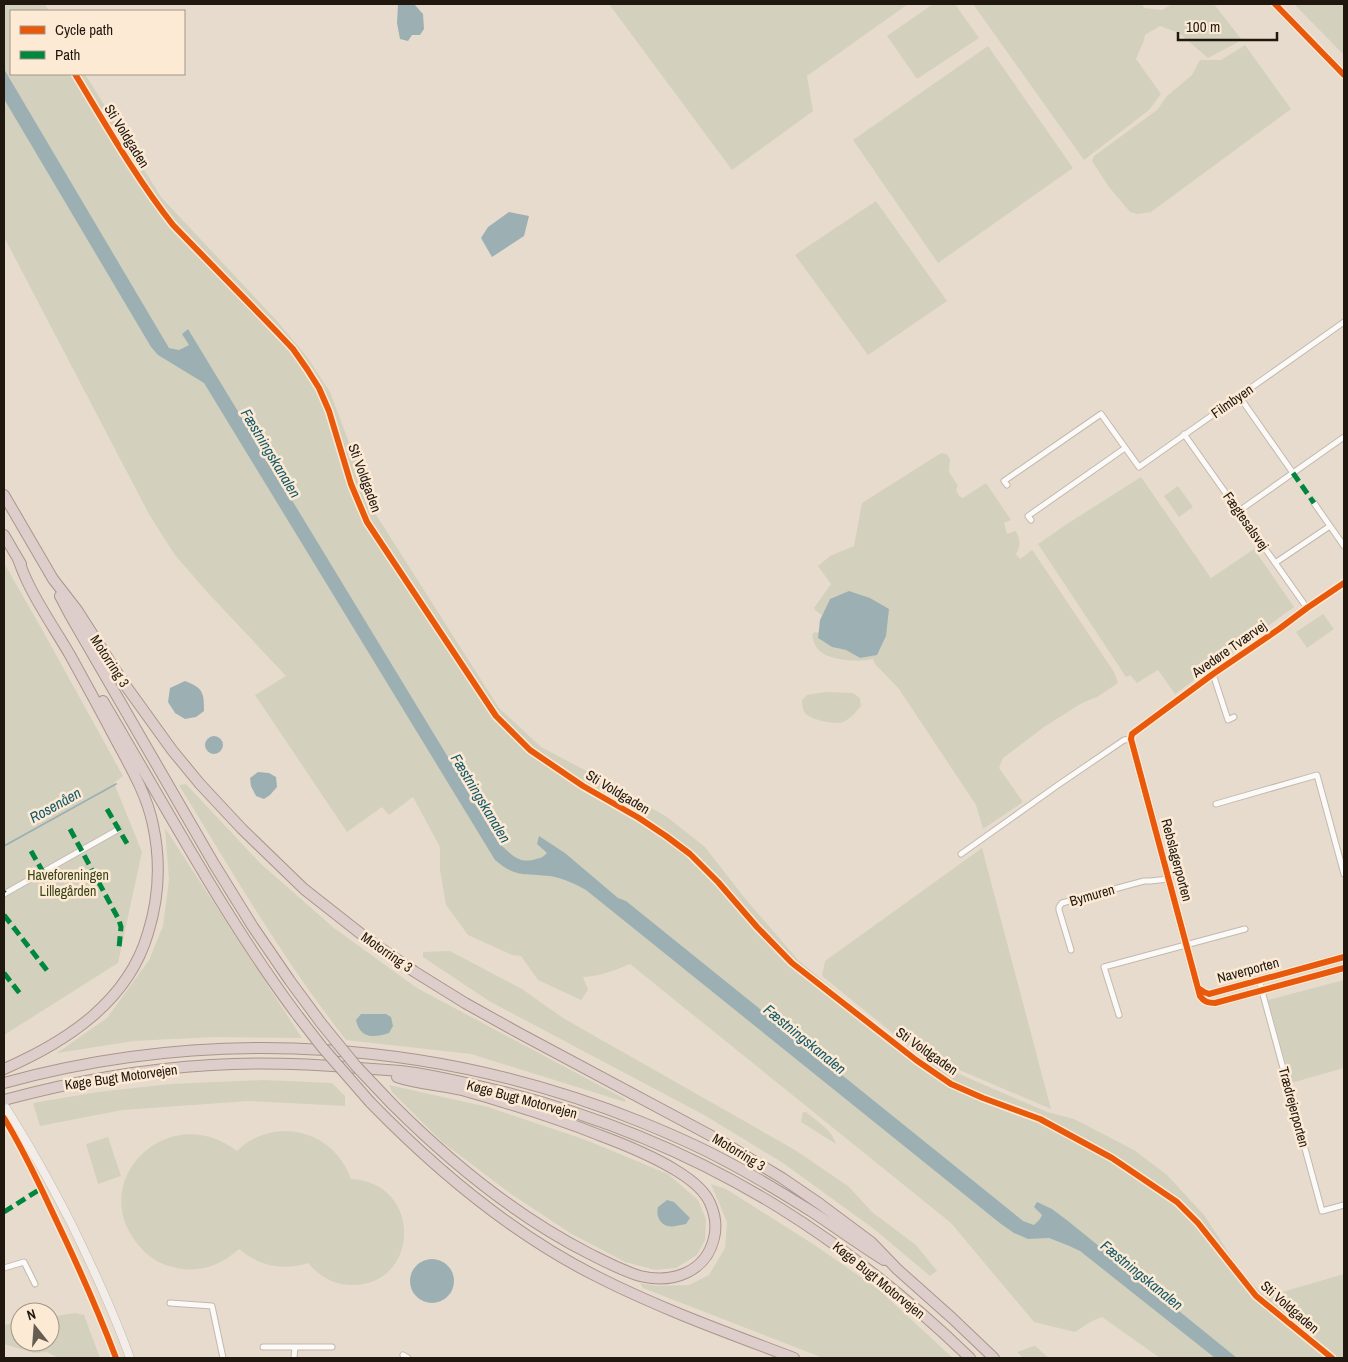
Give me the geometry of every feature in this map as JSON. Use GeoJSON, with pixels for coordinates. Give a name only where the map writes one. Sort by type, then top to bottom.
{"type":"FeatureCollection","features":[{"type":"Feature","properties":{"kind":"highway","name":"Motorring 3"},"geometry":{"type":"LineString","coordinates":[[4,495],[53,579],[77,610],[148,717],[200,784],[270,858],[327,908],[415,972],[465,1003],[719,1140],[782,1178],[871,1242],[897,1269]]}},
{"type":"Feature","properties":{"kind":"highway","name":"Motorring 3"},"geometry":{"type":"LineString","coordinates":[[4,535],[232,918],[277,988],[333,1060],[370,1102],[460,1187],[532,1239],[596,1277],[663,1308],[794,1358]]}},
{"type":"Feature","properties":{"kind":"highway"},"geometry":{"type":"LineString","coordinates":[[4,1068],[35,1054],[82,1026],[115,994],[128,977],[146,940],[154,914],[159,870],[149,807],[88,688],[28,584],[18,559]]}},
{"type":"Feature","properties":{"kind":"highway"},"geometry":{"type":"LineString","coordinates":[[53,579],[70,615],[214,864],[253,927],[321,1023],[356,1066],[392,1104],[460,1168],[504,1202],[574,1246],[640,1276],[667,1279],[690,1272],[707,1256],[716,1232],[715,1217],[710,1203],[703,1193],[694,1183],[678,1171],[653,1157],[583,1128],[537,1112],[459,1090],[400,1078],[380,1070]]}},
{"type":"Feature","properties":{"kind":"highway","name":"Køge Bugt Motorvejen"},"geometry":{"type":"LineString","coordinates":[[4,1083],[112,1060],[244,1048],[322,1049],[369,1053],[455,1066],[557,1092],[605,1108],[668,1133],[720,1158],[773,1187],[897,1269]]}},
{"type":"Feature","properties":{"kind":"highway","name":"Køge Bugt Motorvejen"},"geometry":{"type":"LineString","coordinates":[[4,1100],[68,1084],[114,1076],[212,1065],[292,1064],[400,1071],[510,1093],[604,1122],[663,1146],[713,1170],[780,1208],[818,1232],[852,1257],[919,1311],[970,1358]]}},
{"type":"Feature","properties":{"kind":"highway"},"geometry":{"type":"LineString","coordinates":[[897,1269],[994,1358]]}},
{"type":"Feature","properties":{"kind":"street"},"geometry":{"type":"LineString","coordinates":[[1275,4],[1344,75]]}},
{"type":"Feature","properties":{"kind":"street","name":"Filmbyen"},"geometry":{"type":"LineString","coordinates":[[1007,485],[1004,482],[1101,414],[1138,466],[1344,322]]}},
{"type":"Feature","properties":{"kind":"street"},"geometry":{"type":"LineString","coordinates":[[1239,396],[1294,473]]}},
{"type":"Feature","properties":{"kind":"street","name":"Fægtesalsvej"},"geometry":{"type":"LineString","coordinates":[[1184,434],[1307,608]]}},
{"type":"Feature","properties":{"kind":"street"},"geometry":{"type":"LineString","coordinates":[[1239,511],[1344,437]]}},
{"type":"Feature","properties":{"kind":"street"},"geometry":{"type":"LineString","coordinates":[[1031,520],[1028,516],[1125,448]]}},
{"type":"Feature","properties":{"kind":"street"},"geometry":{"type":"LineString","coordinates":[[1314,503],[1344,546]]}},
{"type":"Feature","properties":{"kind":"street"},"geometry":{"type":"LineString","coordinates":[[1275,563],[1330,526]]}},
{"type":"Feature","properties":{"kind":"street","name":"Avedøre Tværvej"},"geometry":{"type":"LineString","coordinates":[[961,854],[1058,785],[1124,740],[1131,738],[1132,734],[1213,674],[1344,582]]}},
{"type":"Feature","properties":{"kind":"street","name":"Avedøre Tværvej"},"geometry":{"type":"LineString","coordinates":[[1213,674],[1228,720],[1234,717]]}},
{"type":"Feature","properties":{"kind":"street","name":"Rebslagerporten"},"geometry":{"type":"LineString","coordinates":[[1131,738],[1198,988]]}},
{"type":"Feature","properties":{"kind":"street"},"geometry":{"type":"LineString","coordinates":[[1216,804],[1317,775],[1344,874]]}},
{"type":"Feature","properties":{"kind":"street"},"geometry":{"type":"LineString","coordinates":[[4,894],[119,830]]}},
{"type":"Feature","properties":{"kind":"street","name":"Bymuren"},"geometry":{"type":"LineString","coordinates":[[1070,950],[1059,910],[1062,903],[1144,880],[1169,879]]}},
{"type":"Feature","properties":{"kind":"street"},"geometry":{"type":"LineString","coordinates":[[1119,1015],[1104,968],[1245,929]]}},
{"type":"Feature","properties":{"kind":"street","name":"Naverporten"},"geometry":{"type":"LineString","coordinates":[[1198,988],[1209,994],[1344,957]]}},
{"type":"Feature","properties":{"kind":"street","name":"Naverporten"},"geometry":{"type":"LineString","coordinates":[[1198,988],[1200,996],[1212,1003],[1344,968]]}},
{"type":"Feature","properties":{"kind":"street","name":"Trædrejerporten"},"geometry":{"type":"LineString","coordinates":[[1259,980],[1322,1211],[1344,1205]]}},
{"type":"Feature","properties":{"kind":"street"},"geometry":{"type":"LineString","coordinates":[[4,1105],[53,1188],[92,1266],[130,1358]]}},
{"type":"Feature","properties":{"kind":"street"},"geometry":{"type":"LineString","coordinates":[[4,1268],[24,1262],[35,1284]]}},
{"type":"Feature","properties":{"kind":"street"},"geometry":{"type":"LineString","coordinates":[[170,1303],[212,1306],[223,1358]]}},
{"type":"Feature","properties":{"kind":"street"},"geometry":{"type":"LineString","coordinates":[[263,1347],[332,1347]]}},
{"type":"Feature","properties":{"kind":"street"},"geometry":{"type":"LineString","coordinates":[[294,1358],[295,1347]]}},
{"type":"Feature","properties":{"kind":"green space"},"geometry":{"type":"Polygon","coordinates":[[[4,4],[45,4],[48,10],[10,10],[10,75],[86,75],[161,197],[277,321],[307,357],[330,392],[359,469],[366,499],[499,708],[541,747],[667,817],[705,847],[743,896],[798,960],[913,1054],[1047,1112],[1074,1119],[1134,1150],[1167,1175],[1204,1215],[1238,1267],[1265,1297],[1344,1274],[1344,1358],[1160,1358],[1102,1317],[1075,1332],[1034,1322],[951,1223],[630,964],[607,973],[583,977],[588,990],[581,1000],[538,980],[521,956],[512,955],[468,935],[446,905],[440,870],[440,847],[413,797],[389,815],[382,807],[347,832],[255,695],[286,676],[175,555],[150,516],[4,237],[4,4]]]}},
{"type":"Feature","properties":{"kind":"green space"},"geometry":{"type":"Polygon","coordinates":[[[609,4],[908,4],[807,76],[813,111],[732,170],[609,4]]]}},
{"type":"Feature","properties":{"kind":"green space"},"geometry":{"type":"Polygon","coordinates":[[[933,4],[955,4],[979,38],[917,79],[887,36],[933,4]]]}},
{"type":"Feature","properties":{"kind":"green space"},"geometry":{"type":"Polygon","coordinates":[[[973,4],[1142,4],[1144,8],[1162,10],[1172,4],[1214,4],[1242,40],[1208,58],[1179,33],[1160,26],[1145,35],[1136,59],[1161,94],[1149,110],[1084,160],[973,4]]]}},
{"type":"Feature","properties":{"kind":"green space"},"geometry":{"type":"Polygon","coordinates":[[[1294,4],[1344,4],[1344,55],[1340,51],[1294,4]]]}},
{"type":"Feature","properties":{"kind":"green space"},"geometry":{"type":"Polygon","coordinates":[[[1245,45],[1291,109],[1151,212],[1138,214],[1130,212],[1109,187],[1092,161],[1094,156],[1157,110],[1167,96],[1192,75],[1200,60],[1221,60],[1245,45]]]}},
{"type":"Feature","properties":{"kind":"green space"},"geometry":{"type":"Polygon","coordinates":[[[988,46],[1073,168],[938,263],[853,140],[988,46]]]}},
{"type":"Feature","properties":{"kind":"green space"},"geometry":{"type":"Polygon","coordinates":[[[876,201],[947,301],[868,355],[795,255],[876,201]]]}},
{"type":"Feature","properties":{"kind":"green space"},"geometry":{"type":"Polygon","coordinates":[[[941,453],[947,454],[950,459],[949,472],[958,486],[956,490],[959,496],[963,498],[986,483],[1011,520],[1004,523],[1007,534],[1016,531],[1019,545],[1016,554],[1020,559],[1033,551],[1114,672],[1118,683],[1044,727],[1003,758],[999,768],[1023,802],[983,829],[976,805],[899,689],[875,664],[873,659],[839,659],[823,654],[816,646],[812,634],[815,632],[819,633],[818,638],[832,647],[846,650],[860,658],[830,599],[822,615],[814,608],[831,584],[818,566],[830,556],[854,546],[862,503],[941,453]]]}},
{"type":"Feature","properties":{"kind":"green space"},"geometry":{"type":"Polygon","coordinates":[[[1141,477],[1211,578],[1254,549],[1294,607],[1175,694],[1158,670],[1137,683],[1130,675],[1126,677],[1038,544],[1141,477]]]}},
{"type":"Feature","properties":{"kind":"green space"},"geometry":{"type":"Polygon","coordinates":[[[1178,486],[1193,507],[1179,517],[1164,496],[1178,486]]]}},
{"type":"Feature","properties":{"kind":"green space","name":"Haveforeningen Lillegården"},"geometry":{"type":"Polygon","coordinates":[[[4,563],[123,776],[114,783],[142,852],[118,963],[4,1035],[4,563]]]}},
{"type":"Feature","properties":{"kind":"green space"},"geometry":{"type":"Polygon","coordinates":[[[1323,614],[1334,629],[1307,648],[1296,632],[1323,614]]]}},
{"type":"Feature","properties":{"kind":"green space"},"geometry":{"type":"Polygon","coordinates":[[[825,692],[853,693],[860,698],[861,706],[846,721],[840,723],[825,722],[807,715],[802,700],[807,695],[825,692]]]}},
{"type":"Feature","properties":{"kind":"green space"},"geometry":{"type":"Polygon","coordinates":[[[186,784],[260,863],[334,928],[417,988],[625,1099],[625,1102],[471,1054],[346,1040],[279,947],[239,883],[179,785],[186,784]]]}},
{"type":"Feature","properties":{"kind":"green space"},"geometry":{"type":"Polygon","coordinates":[[[165,828],[302,1038],[213,1037],[134,1041],[57,1053],[107,1018],[149,960],[163,926],[169,880],[165,828]]]}},
{"type":"Feature","properties":{"kind":"green space"},"geometry":{"type":"Polygon","coordinates":[[[982,848],[1051,1109],[915,1051],[822,976],[825,961],[982,848]]]}},
{"type":"Feature","properties":{"kind":"green space"},"geometry":{"type":"Polygon","coordinates":[[[450,951],[522,989],[563,1018],[795,1150],[848,1186],[872,1212],[916,1245],[937,1271],[930,1276],[874,1229],[783,1163],[704,1115],[489,1001],[423,957],[423,952],[450,951]]]}},
{"type":"Feature","properties":{"kind":"green space"},"geometry":{"type":"Polygon","coordinates":[[[1344,980],[1344,1068],[1291,1083],[1268,1000],[1344,980]]]}},
{"type":"Feature","properties":{"kind":"green space"},"geometry":{"type":"Polygon","coordinates":[[[263,1080],[332,1083],[345,1096],[345,1106],[249,1101],[122,1110],[40,1126],[33,1103],[98,1092],[170,1084],[263,1080]]]}},
{"type":"Feature","properties":{"kind":"green space"},"geometry":{"type":"Polygon","coordinates":[[[389,1085],[488,1107],[586,1140],[668,1174],[698,1200],[706,1219],[705,1240],[697,1255],[676,1268],[655,1270],[625,1262],[570,1233],[511,1194],[442,1142],[392,1092],[389,1085]]]}},
{"type":"Feature","properties":{"kind":"green space"},"geometry":{"type":"Polygon","coordinates":[[[803,1112],[806,1112],[824,1126],[836,1144],[801,1122],[803,1112]]]}},
{"type":"Feature","properties":{"kind":"green space"},"geometry":{"type":"Polygon","coordinates":[[[281,1131],[304,1134],[324,1143],[340,1158],[351,1179],[375,1184],[391,1197],[401,1214],[404,1234],[401,1253],[391,1269],[374,1281],[345,1285],[327,1279],[308,1263],[280,1267],[263,1263],[239,1249],[218,1263],[202,1268],[186,1269],[171,1267],[159,1262],[149,1256],[136,1242],[124,1218],[122,1193],[129,1171],[143,1153],[163,1140],[186,1134],[211,1137],[237,1151],[257,1137],[281,1131]]]}},
{"type":"Feature","properties":{"kind":"green space"},"geometry":{"type":"Polygon","coordinates":[[[108,1137],[121,1176],[98,1184],[86,1144],[108,1137]]]}},
{"type":"Feature","properties":{"kind":"green space"},"geometry":{"type":"Polygon","coordinates":[[[711,1184],[726,1189],[816,1246],[878,1289],[953,1358],[823,1358],[643,1288],[640,1283],[657,1286],[689,1285],[709,1275],[725,1248],[727,1222],[711,1184]]]}},
{"type":"Feature","properties":{"kind":"green space"},"geometry":{"type":"Polygon","coordinates":[[[75,1313],[84,1315],[100,1358],[58,1358],[47,1352],[60,1352],[60,1315],[75,1313]]]}},
{"type":"Feature","properties":{"kind":"green space"},"geometry":{"type":"Polygon","coordinates":[[[10,1324],[10,1346],[4,1344],[4,1325],[10,1324]]]}},
{"type":"Feature","properties":{"kind":"green space"},"geometry":{"type":"Polygon","coordinates":[[[1035,1346],[1049,1358],[1023,1358],[1017,1352],[1035,1346]]]}},
{"type":"Feature","properties":{"kind":"shaded area"},"geometry":{"type":"Polygon","coordinates":[[[398,4],[414,4],[423,14],[424,29],[420,35],[412,35],[408,41],[400,39],[397,23],[398,4]]]}},
{"type":"Feature","properties":{"kind":"shaded area"},"geometry":{"type":"Polygon","coordinates":[[[4,69],[169,348],[179,350],[189,345],[182,334],[188,329],[502,846],[513,856],[521,860],[538,859],[547,853],[537,844],[539,836],[565,853],[618,898],[626,901],[1023,1221],[1034,1225],[1040,1219],[1042,1215],[1034,1207],[1037,1202],[1052,1209],[1237,1358],[1215,1358],[1080,1251],[1049,1238],[1028,1239],[1014,1233],[1001,1224],[586,890],[555,877],[515,872],[502,866],[495,860],[204,383],[158,355],[151,347],[4,99],[4,69]]]}},
{"type":"Feature","properties":{"kind":"shaded area"},"geometry":{"type":"Polygon","coordinates":[[[509,212],[529,216],[524,236],[492,257],[481,238],[488,227],[509,212]]]}},
{"type":"Feature","properties":{"kind":"shaded area"},"geometry":{"type":"Polygon","coordinates":[[[849,591],[870,598],[889,609],[886,636],[877,655],[860,658],[846,650],[832,647],[818,638],[820,620],[830,599],[849,591]]]}},
{"type":"Feature","properties":{"kind":"shaded area"},"geometry":{"type":"Polygon","coordinates":[[[185,681],[196,686],[203,695],[204,711],[196,717],[185,719],[175,713],[168,702],[170,688],[185,681]]]}},
{"type":"Feature","properties":{"kind":"shaded area"},"geometry":{"type":"Polygon","coordinates":[[[214,736],[220,739],[223,745],[220,751],[214,754],[208,751],[205,745],[208,739],[214,736]]]}},
{"type":"Feature","properties":{"kind":"shaded area"},"geometry":{"type":"Polygon","coordinates":[[[258,772],[269,773],[276,777],[277,787],[264,799],[256,796],[251,786],[250,778],[258,772]]]}},
{"type":"Feature","properties":{"kind":"shaded area"},"geometry":{"type":"Polygon","coordinates":[[[361,1014],[386,1014],[391,1017],[393,1026],[389,1033],[368,1036],[361,1031],[356,1020],[361,1014]]]}},
{"type":"Feature","properties":{"kind":"shaded area"},"geometry":{"type":"Polygon","coordinates":[[[667,1200],[674,1202],[690,1218],[686,1224],[667,1226],[661,1222],[658,1207],[667,1200]]]}},
{"type":"Feature","properties":{"kind":"shaded area"},"geometry":{"type":"Polygon","coordinates":[[[436,1259],[448,1265],[453,1272],[453,1290],[448,1297],[441,1302],[428,1303],[420,1300],[413,1293],[410,1277],[413,1269],[420,1262],[436,1259]]]}},
{"type":"Feature","properties":{"kind":"waterway","name":"Rosenåen"},"geometry":{"type":"LineString","coordinates":[[4,846],[116,784]]}},
{"type":"Feature","properties":{"kind":"marked path"},"geometry":{"type":"LineString","coordinates":[[1293,473],[1314,503]]}},
{"type":"Feature","properties":{"kind":"marked path"},"geometry":{"type":"LineString","coordinates":[[107,809],[129,847]]}},
{"type":"Feature","properties":{"kind":"marked path"},"geometry":{"type":"LineString","coordinates":[[70,829],[119,920],[121,927],[119,948]]}},
{"type":"Feature","properties":{"kind":"marked path"},"geometry":{"type":"LineString","coordinates":[[31,851],[43,872]]}},
{"type":"Feature","properties":{"kind":"marked path"},"geometry":{"type":"LineString","coordinates":[[4,915],[49,973]]}},
{"type":"Feature","properties":{"kind":"marked path"},"geometry":{"type":"LineString","coordinates":[[4,973],[21,995]]}},
{"type":"Feature","properties":{"kind":"marked path"},"geometry":{"type":"LineString","coordinates":[[4,1212],[42,1188]]}},
{"type":"Feature","properties":{"kind":"cycle path"},"geometry":{"type":"LineString","coordinates":[[1275,4],[1344,75]]}},
{"type":"Feature","properties":{"kind":"cycle path","name":"Sti Voldgaden"},"geometry":{"type":"LineString","coordinates":[[76,75],[134,170],[173,225],[293,349],[307,369],[319,388],[329,411],[351,484],[367,522],[496,716],[530,750],[583,786],[639,818],[690,854],[792,963],[916,1060],[951,1084],[1040,1119],[1112,1158],[1177,1202],[1198,1223],[1256,1296],[1332,1358]]}},
{"type":"Feature","properties":{"kind":"cycle path"},"geometry":{"type":"LineString","coordinates":[[1344,583],[1213,674],[1132,734],[1131,739],[1200,996],[1206,1002],[1215,1003],[1344,968]]}},
{"type":"Feature","properties":{"kind":"cycle path"},"geometry":{"type":"LineString","coordinates":[[1198,988],[1209,994],[1344,957]]}},
{"type":"Feature","properties":{"kind":"cycle path"},"geometry":{"type":"LineString","coordinates":[[4,1118],[26,1157],[66,1241],[96,1307],[116,1358]]}},
{"type":"Feature","properties":{"kind":"water label","name":"Fæstningskanalen"},"geometry":{"type":"Point","coordinates":[271,453]}},
{"type":"Feature","properties":{"kind":"water label","name":"Fæstningskanalen"},"geometry":{"type":"Point","coordinates":[481,798]}},
{"type":"Feature","properties":{"kind":"water label","name":"Fæstningskanalen"},"geometry":{"type":"Point","coordinates":[805,1039]}},
{"type":"Feature","properties":{"kind":"water label","name":"Fæstningskanalen"},"geometry":{"type":"Point","coordinates":[1142,1275]}}]}
